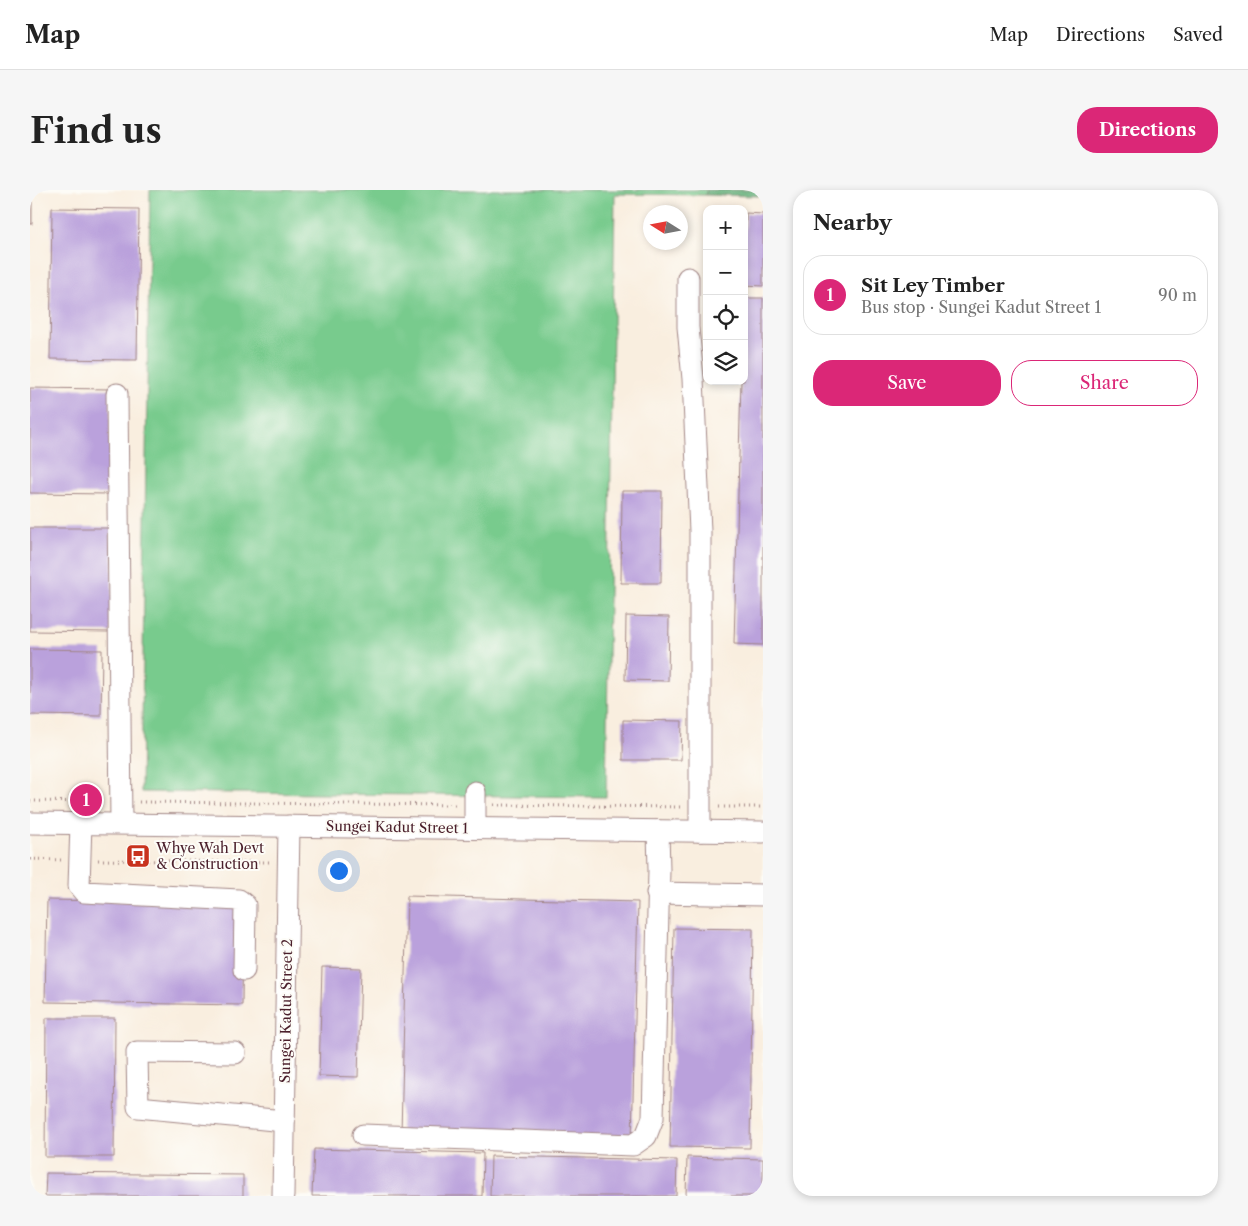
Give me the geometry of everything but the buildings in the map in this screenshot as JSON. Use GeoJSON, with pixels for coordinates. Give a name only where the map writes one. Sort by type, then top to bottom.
{"type":"FeatureCollection","features":[{"type":"Feature","properties":{"kind":"street"},"geometry":{"type":"LineString","coordinates":[[688,278],[688,327],[693,379],[700,531],[700,831]]}},
{"type":"Feature","properties":{"kind":"street"},"geometry":{"type":"LineString","coordinates":[[117,394],[121,824]]}},
{"type":"Feature","properties":{"kind":"street"},"geometry":{"type":"LineString","coordinates":[[475,799],[475,828]]}},
{"type":"Feature","properties":{"kind":"street","name":"Sungei Kadut Street 1"},"geometry":{"type":"LineString","coordinates":[[30,822],[763,832]]}},
{"type":"Feature","properties":{"kind":"street"},"geometry":{"type":"LineString","coordinates":[[81,823],[79,886],[81,890],[88,893],[239,900],[244,902],[246,905],[244,970]]}},
{"type":"Feature","properties":{"kind":"street","name":"Sungei Kadut Street 2"},"geometry":{"type":"LineString","coordinates":[[283,1196],[289,826]]}},
{"type":"Feature","properties":{"kind":"street"},"geometry":{"type":"LineString","coordinates":[[363,1135],[632,1145],[646,1136],[653,1118],[659,870],[658,831]]}},
{"type":"Feature","properties":{"kind":"street"},"geometry":{"type":"LineString","coordinates":[[657,893],[763,895]]}},
{"type":"Feature","properties":{"kind":"street"},"geometry":{"type":"LineString","coordinates":[[235,1052],[137,1052],[138,1107],[284,1121]]}},
{"type":"Feature","properties":{"kind":"path"},"geometry":{"type":"LineString","coordinates":[[30,801],[475,799],[700,807],[763,807]]}},
{"type":"Feature","properties":{"kind":"path"},"geometry":{"type":"LineString","coordinates":[[30,858],[289,862]]}},
{"type":"Feature","properties":{"kind":"green space"},"geometry":{"type":"Polygon","coordinates":[[[150,190],[707,190],[705,195],[615,194],[606,797],[141,792],[150,190]]]}},
{"type":"Feature","properties":{"kind":"green space"},"geometry":{"type":"Polygon","coordinates":[[[707,190],[763,190],[763,196],[705,195],[707,190]]]}},
{"type":"Feature","properties":{"kind":"place","name":"Sit Ley Timber"},"geometry":{"type":"Point","coordinates":[86,800]}},
{"type":"Feature","properties":{"kind":"place","name":"Whye Wah Devt & Construction"},"geometry":{"type":"Point","coordinates":[138,856]}}]}
